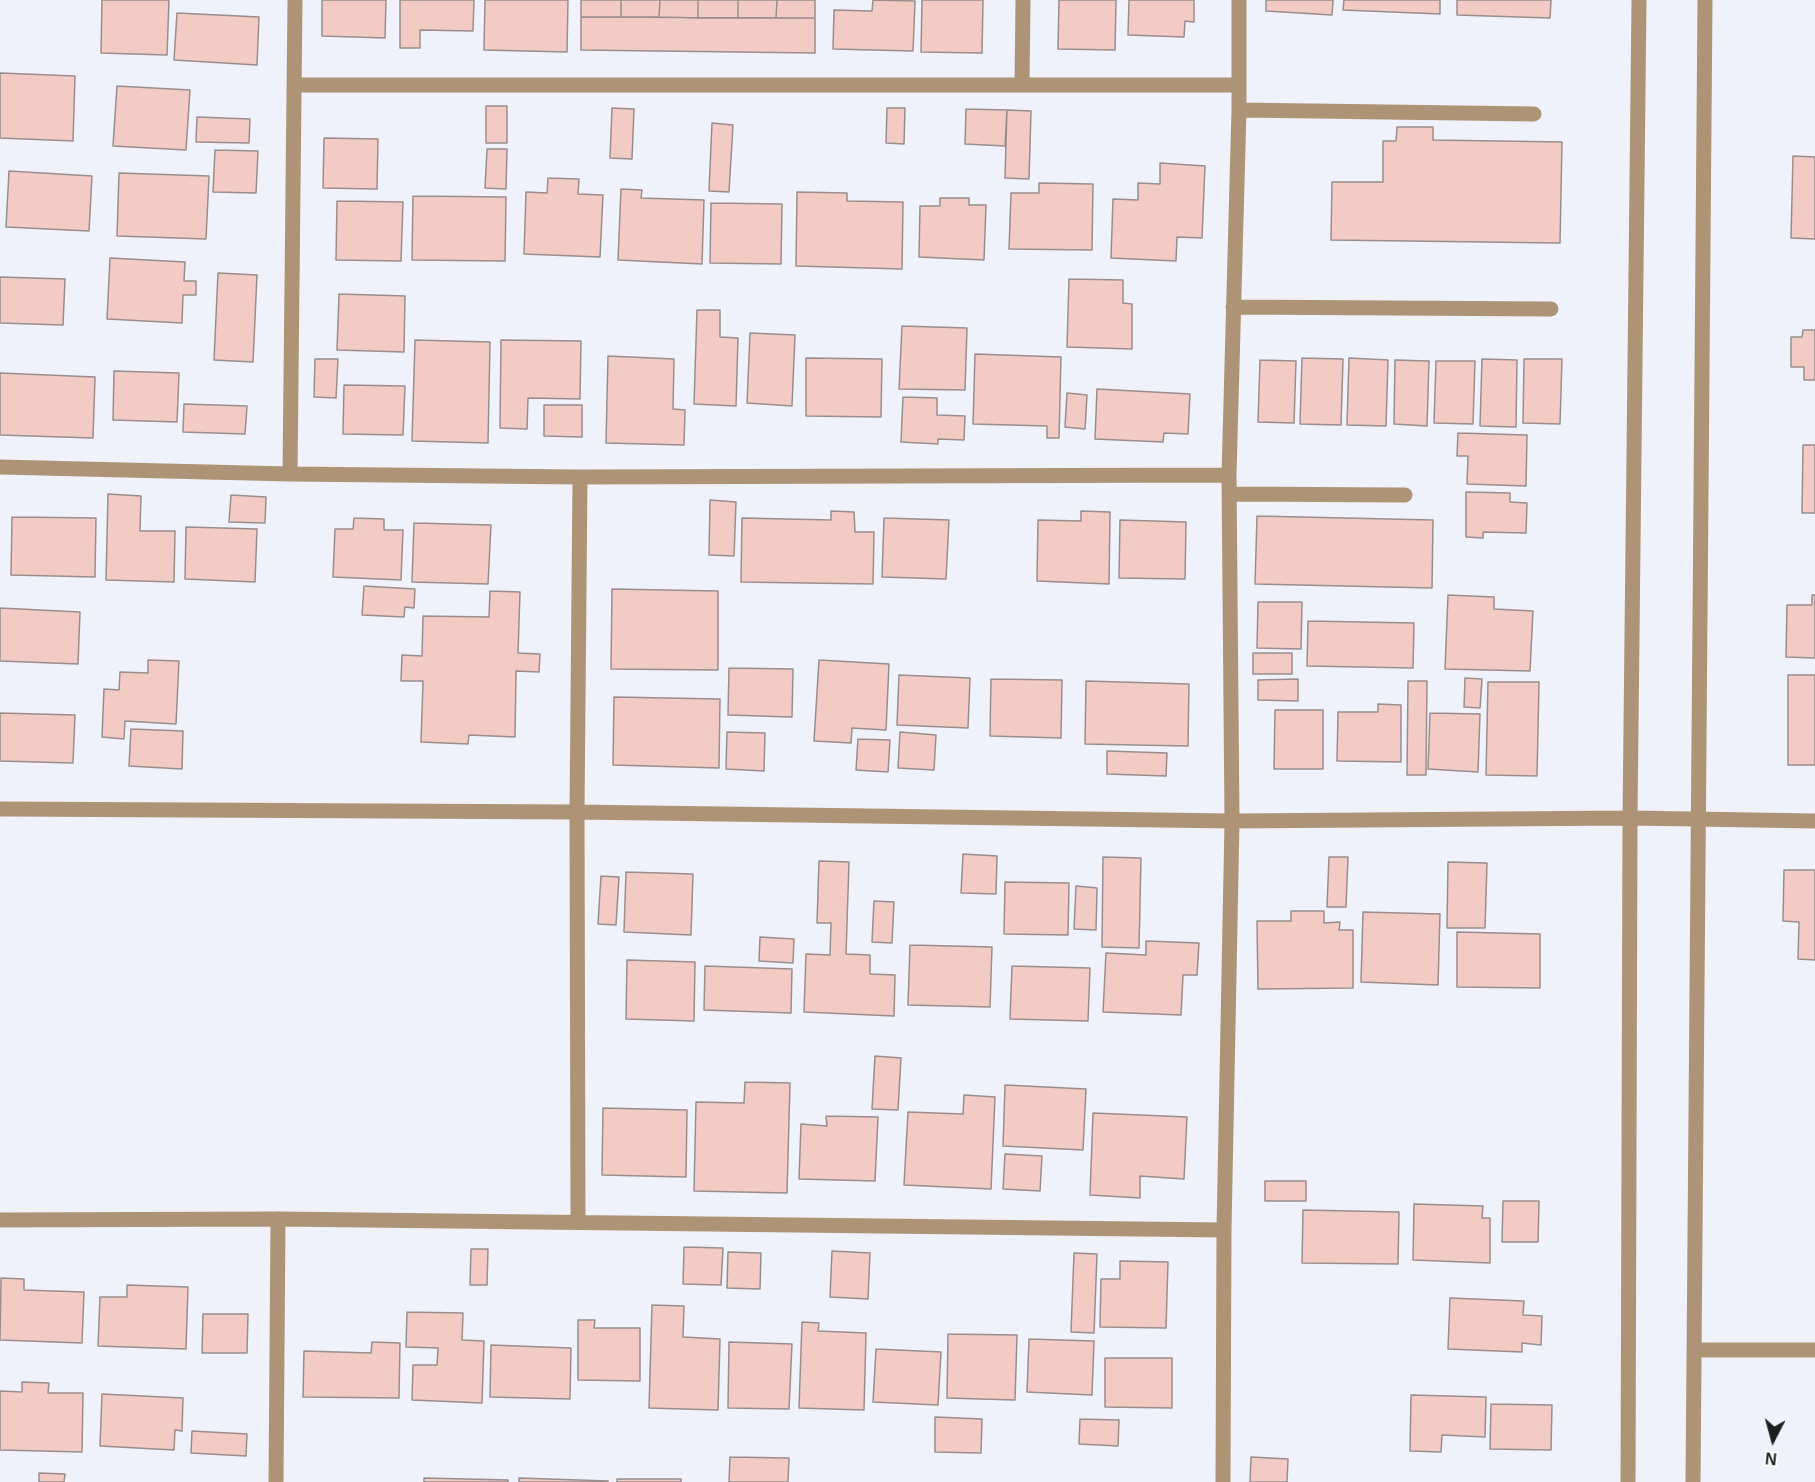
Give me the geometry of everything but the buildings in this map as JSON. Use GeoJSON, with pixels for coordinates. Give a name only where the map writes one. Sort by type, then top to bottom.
{"type":"FeatureCollection","features":[{"type":"Feature","properties":{"kind":"street"},"geometry":{"type":"LineString","coordinates":[[290,474],[295,0]]}},
{"type":"Feature","properties":{"kind":"street"},"geometry":{"type":"LineString","coordinates":[[1022,85],[1023,0]]}},
{"type":"Feature","properties":{"kind":"street"},"geometry":{"type":"LineString","coordinates":[[1223,1482],[1224,1230],[1232,821],[1228,475],[1239,110],[1239,0]]}},
{"type":"Feature","properties":{"kind":"street"},"geometry":{"type":"LineString","coordinates":[[1628,1482],[1630,818],[1639,0]]}},
{"type":"Feature","properties":{"kind":"street"},"geometry":{"type":"LineString","coordinates":[[1693,1482],[1705,0]]}},
{"type":"Feature","properties":{"kind":"street"},"geometry":{"type":"LineString","coordinates":[[295,86],[1239,85]]}},
{"type":"Feature","properties":{"kind":"street"},"geometry":{"type":"LineString","coordinates":[[1239,110],[1534,114]]}},
{"type":"Feature","properties":{"kind":"street"},"geometry":{"type":"LineString","coordinates":[[1233,307],[1551,309]]}},
{"type":"Feature","properties":{"kind":"street"},"geometry":{"type":"LineString","coordinates":[[0,467],[290,474],[580,477],[1228,475]]}},
{"type":"Feature","properties":{"kind":"street"},"geometry":{"type":"LineString","coordinates":[[578,1222],[577,812],[580,477]]}},
{"type":"Feature","properties":{"kind":"street"},"geometry":{"type":"LineString","coordinates":[[1229,494],[1405,495]]}},
{"type":"Feature","properties":{"kind":"street"},"geometry":{"type":"LineString","coordinates":[[0,809],[577,812],[1232,821],[1630,818],[1815,821]]}},
{"type":"Feature","properties":{"kind":"street"},"geometry":{"type":"LineString","coordinates":[[0,1220],[278,1219],[1224,1230]]}},
{"type":"Feature","properties":{"kind":"street"},"geometry":{"type":"LineString","coordinates":[[276,1482],[278,1219]]}},
{"type":"Feature","properties":{"kind":"street"},"geometry":{"type":"LineString","coordinates":[[1694,1350],[1815,1350]]}}]}
